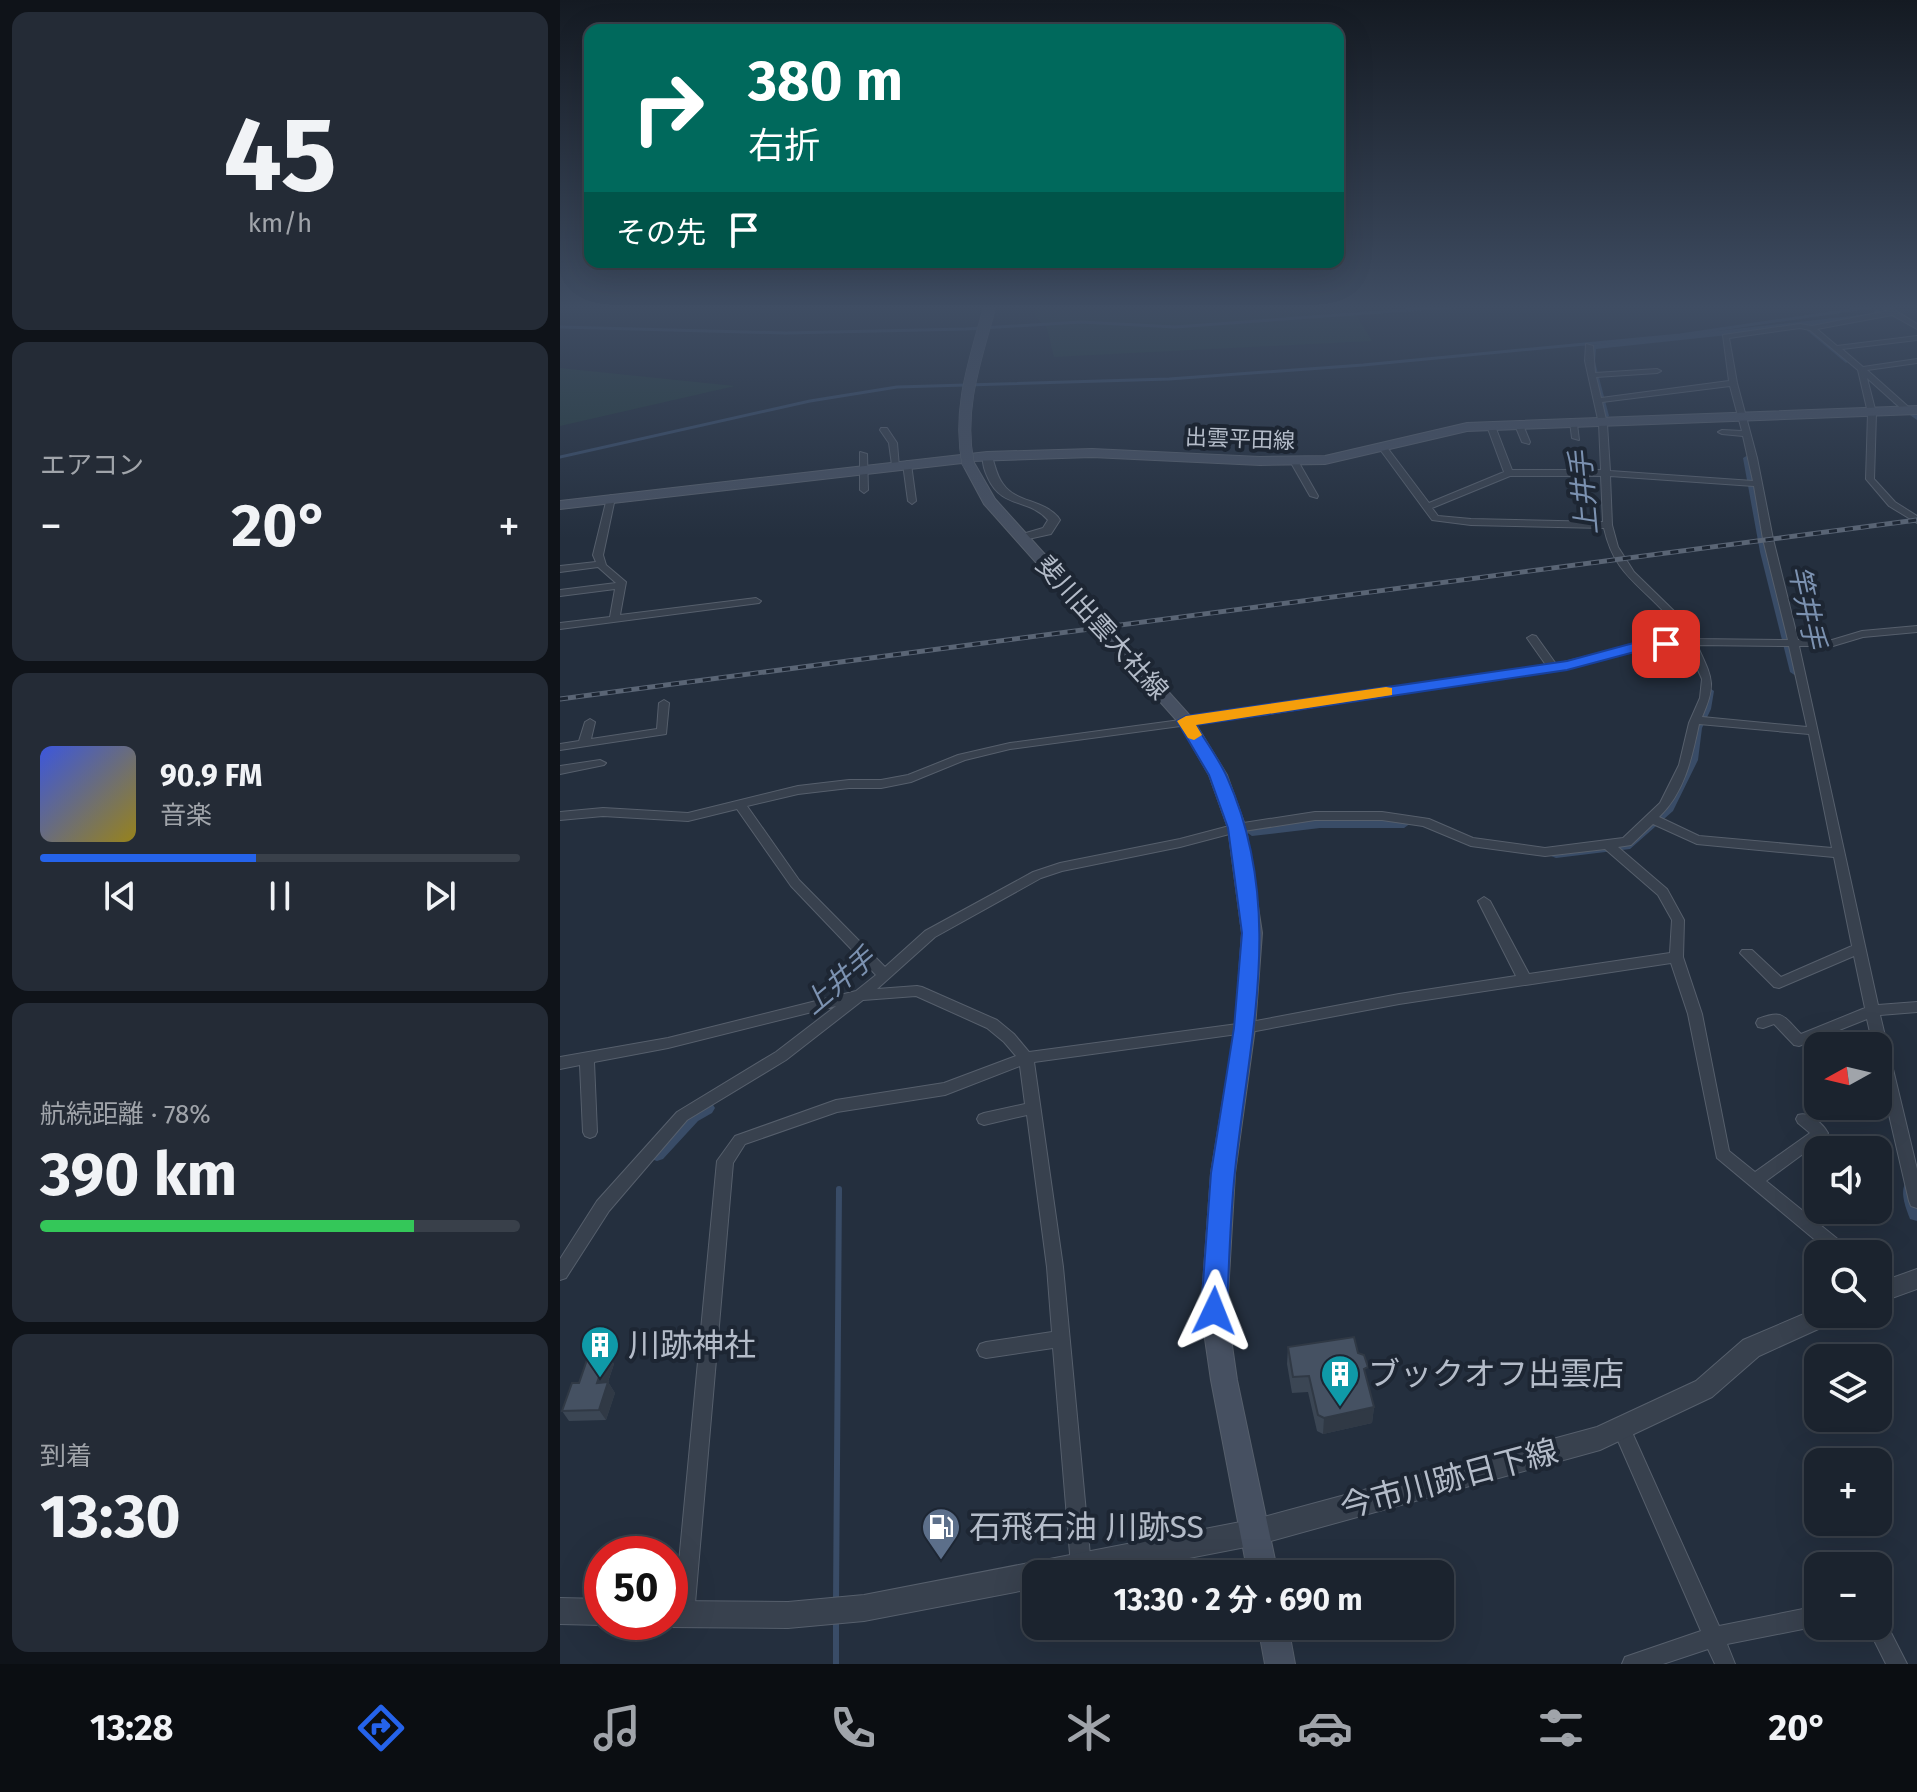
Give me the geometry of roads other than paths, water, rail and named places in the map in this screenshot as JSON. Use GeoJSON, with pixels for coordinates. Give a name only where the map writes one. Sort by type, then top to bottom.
{"type":"FeatureCollection","features":[{"type":"Feature","properties":{"kind":"main road","name":"斐川出雲大社線"},"geometry":{"type":"LineString","coordinates":[[971,384],[963,416],[963,447],[977,460],[989,501],[1186,721],[1218,775],[1237,828],[1252,933],[1245,1028],[1223,1173],[1214,1311],[1224,1380],[1261,1560]]}},
{"type":"Feature","properties":{"kind":"main road","name":"出雲平田線"},"geometry":{"type":"LineString","coordinates":[[560,505],[901,465],[1092,453],[1325,460],[1446,431],[1491,426],[1913,410]]}},
{"type":"Feature","properties":{"kind":"main road"},"geometry":{"type":"LineString","coordinates":[[1276,1640],[1280,1664]]}},
{"type":"Feature","properties":{"kind":"street"},"geometry":{"type":"LineString","coordinates":[[560,1273],[603,1206],[682,1116],[781,1056],[885,975],[930,934],[1037,875],[1060,867],[1237,828],[1315,816],[1382,816],[1425,822],[1471,842],[1545,852],[1627,842],[1665,805],[1685,765],[1695,720],[1705,698],[1707,679],[1691,642],[1671,613],[1618,559],[1608,525],[1603,424],[1596,384]]}},
{"type":"Feature","properties":{"kind":"street"},"geometry":{"type":"LineString","coordinates":[[1600,400],[1728,384]]}},
{"type":"Feature","properties":{"kind":"street"},"geometry":{"type":"LineString","coordinates":[[1733,384],[1917,1201]]}},
{"type":"Feature","properties":{"kind":"street"},"geometry":{"type":"LineString","coordinates":[[1865,384],[1872,413],[1870,479],[1892,504],[1917,520]]}},
{"type":"Feature","properties":{"kind":"street"},"geometry":{"type":"LineString","coordinates":[[1880,384],[1913,410]]}},
{"type":"Feature","properties":{"kind":"street"},"geometry":{"type":"LineString","coordinates":[[1573,424],[1576,438]]}},
{"type":"Feature","properties":{"kind":"street"},"geometry":{"type":"LineString","coordinates":[[1519,425],[1526,442]]}},
{"type":"Feature","properties":{"kind":"street"},"geometry":{"type":"LineString","coordinates":[[1491,426],[1509,473]]}},
{"type":"Feature","properties":{"kind":"street"},"geometry":{"type":"LineString","coordinates":[[884,430],[893,443],[912,501]]}},
{"type":"Feature","properties":{"kind":"street"},"geometry":{"type":"LineString","coordinates":[[1722,432],[1746,434]]}},
{"type":"Feature","properties":{"kind":"street"},"geometry":{"type":"LineString","coordinates":[[1383,448],[1435,518],[1471,522],[1608,525]]}},
{"type":"Feature","properties":{"kind":"street"},"geometry":{"type":"LineString","coordinates":[[863,454],[864,490]]}},
{"type":"Feature","properties":{"kind":"street"},"geometry":{"type":"LineString","coordinates":[[977,460],[1005,495],[1044,510],[1054,520],[1047,531],[1023,538]]}},
{"type":"Feature","properties":{"kind":"street"},"geometry":{"type":"LineString","coordinates":[[1294,461],[1314,496]]}},
{"type":"Feature","properties":{"kind":"street"},"geometry":{"type":"LineString","coordinates":[[1427,507],[1509,473],[1607,473],[1758,484]]}},
{"type":"Feature","properties":{"kind":"street"},"geometry":{"type":"LineString","coordinates":[[611,498],[598,555],[601,564],[621,582],[614,619]]}},
{"type":"Feature","properties":{"kind":"street"},"geometry":{"type":"LineString","coordinates":[[560,569],[601,564]]}},
{"type":"Feature","properties":{"kind":"street"},"geometry":{"type":"LineString","coordinates":[[560,593],[620,586]]}},
{"type":"Feature","properties":{"kind":"street"},"geometry":{"type":"LineString","coordinates":[[560,626],[756,601]]}},
{"type":"Feature","properties":{"kind":"street"},"geometry":{"type":"LineString","coordinates":[[560,816],[603,812],[688,817],[798,790],[896,781],[962,757],[1010,746],[1553,667],[1641,646],[1691,642],[1833,643],[1862,634],[1917,629]]}},
{"type":"Feature","properties":{"kind":"street"},"geometry":{"type":"LineString","coordinates":[[1532,638],[1553,667]]}},
{"type":"Feature","properties":{"kind":"street"},"geometry":{"type":"LineString","coordinates":[[560,748],[662,732],[664,703]]}},
{"type":"Feature","properties":{"kind":"street"},"geometry":{"type":"LineString","coordinates":[[1695,720],[1813,731]]}},
{"type":"Feature","properties":{"kind":"street"},"geometry":{"type":"LineString","coordinates":[[584,743],[590,722]]}},
{"type":"Feature","properties":{"kind":"street"},"geometry":{"type":"LineString","coordinates":[[560,770],[600,763]]}},
{"type":"Feature","properties":{"kind":"street"},"geometry":{"type":"LineString","coordinates":[[740,805],[795,883],[885,975]]}},
{"type":"Feature","properties":{"kind":"street"},"geometry":{"type":"LineString","coordinates":[[1651,818],[1697,840],[1838,853]]}},
{"type":"Feature","properties":{"kind":"street"},"geometry":{"type":"LineString","coordinates":[[1609,846],[1663,892],[1678,920],[1676,957],[1695,1014],[1722,1154],[1827,1240]]}},
{"type":"Feature","properties":{"kind":"street"},"geometry":{"type":"LineString","coordinates":[[1484,901],[1525,980]]}},
{"type":"Feature","properties":{"kind":"street"},"geometry":{"type":"LineString","coordinates":[[1747,953],[1779,983],[1859,948]]}},
{"type":"Feature","properties":{"kind":"street"},"geometry":{"type":"LineString","coordinates":[[685,1536],[725,1161],[740,1140],[836,1106],[945,1089],[1026,1058],[1245,1028],[1676,957]]}},
{"type":"Feature","properties":{"kind":"street"},"geometry":{"type":"LineString","coordinates":[[560,1063],[668,1043],[858,995],[917,991],[992,1024],[1026,1058],[1055,1267],[1080,1560]]}},
{"type":"Feature","properties":{"kind":"street"},"geometry":{"type":"LineString","coordinates":[[1763,1023],[1776,1018],[1799,1041],[1872,1011],[1917,1007]]}},
{"type":"Feature","properties":{"kind":"street"},"geometry":{"type":"LineString","coordinates":[[587,1058],[590,1132]]}},
{"type":"Feature","properties":{"kind":"street"},"geometry":{"type":"LineString","coordinates":[[984,1119],[1033,1108]]}},
{"type":"Feature","properties":{"kind":"street"},"geometry":{"type":"LineString","coordinates":[[1756,1180],[1821,1133],[1803,1119]]}},
{"type":"Feature","properties":{"kind":"street"},"geometry":{"type":"LineString","coordinates":[[1892,1286],[1917,1279]]}},
{"type":"Feature","properties":{"kind":"street","name":"今市川跡日下線"},"geometry":{"type":"LineString","coordinates":[[1112,1560],[1256,1532],[1600,1438],[1704,1389],[1751,1348],[1804,1325]]}},
{"type":"Feature","properties":{"kind":"street"},"geometry":{"type":"LineString","coordinates":[[986,1350],[1061,1339]]}},
{"type":"Feature","properties":{"kind":"street"},"geometry":{"type":"LineString","coordinates":[[1621,1427],[1725,1664]]}},
{"type":"Feature","properties":{"kind":"street","name":"今市川跡日下線"},"geometry":{"type":"LineString","coordinates":[[688,1615],[788,1615],[864,1608],[1022,1577]]}},
{"type":"Feature","properties":{"kind":"street"},"geometry":{"type":"LineString","coordinates":[[560,1611],[584,1612]]}},
{"type":"Feature","properties":{"kind":"street"},"geometry":{"type":"LineString","coordinates":[[1632,1664],[1714,1637],[1804,1619]]}},
{"type":"Feature","properties":{"kind":"street"},"geometry":{"type":"LineString","coordinates":[[1884,1640],[1897,1664]]}},
{"type":"Feature","properties":{"kind":"waterway"},"geometry":{"type":"LineString","coordinates":[[560,457],[810,401],[897,387],[1011,384]]}},
{"type":"Feature","properties":{"kind":"waterway","name":"上井手"},"geometry":{"type":"LineString","coordinates":[[1596,384],[1604,416]]}},
{"type":"Feature","properties":{"kind":"waterway"},"geometry":{"type":"LineString","coordinates":[[1896,401],[1917,417]]}},
{"type":"Feature","properties":{"kind":"waterway","name":"竿井手"},"geometry":{"type":"LineString","coordinates":[[1748,458],[1765,552],[1796,672]]}},
{"type":"Feature","properties":{"kind":"waterway","name":"上井手"},"geometry":{"type":"LineString","coordinates":[[1556,853],[1625,846],[1668,808],[1691,760],[1696,728],[1705,709],[1708,691]]}},
{"type":"Feature","properties":{"kind":"waterway","name":"上井手"},"geometry":{"type":"LineString","coordinates":[[1252,831],[1320,823],[1404,823]]}},
{"type":"Feature","properties":{"kind":"waterway","name":"上井手"},"geometry":{"type":"LineString","coordinates":[[657,1154],[692,1116],[706,1108]]}},
{"type":"Feature","properties":{"kind":"waterway"},"geometry":{"type":"LineString","coordinates":[[836,1603],[839,1189]]}},
{"type":"Feature","properties":{"kind":"waterway","name":"竿井手"},"geometry":{"type":"LineString","coordinates":[[1911,1189],[1917,1213]]}},
{"type":"Feature","properties":{"kind":"waterway"},"geometry":{"type":"LineString","coordinates":[[836,1620],[836,1664]]}},
{"type":"Feature","properties":{"kind":"railway"},"geometry":{"type":"LineString","coordinates":[[560,699],[1917,520]]}},
{"type":"Feature","properties":{"kind":"place","name":"川跡神社"},"geometry":{"type":"Point","coordinates":[600,1379]}},
{"type":"Feature","properties":{"kind":"place","name":"ブックオフ出雲店"},"geometry":{"type":"Point","coordinates":[1340,1408]}},
{"type":"Feature","properties":{"kind":"place","name":"石飛石油 川跡SS"},"geometry":{"type":"Point","coordinates":[941,1561]}}]}
